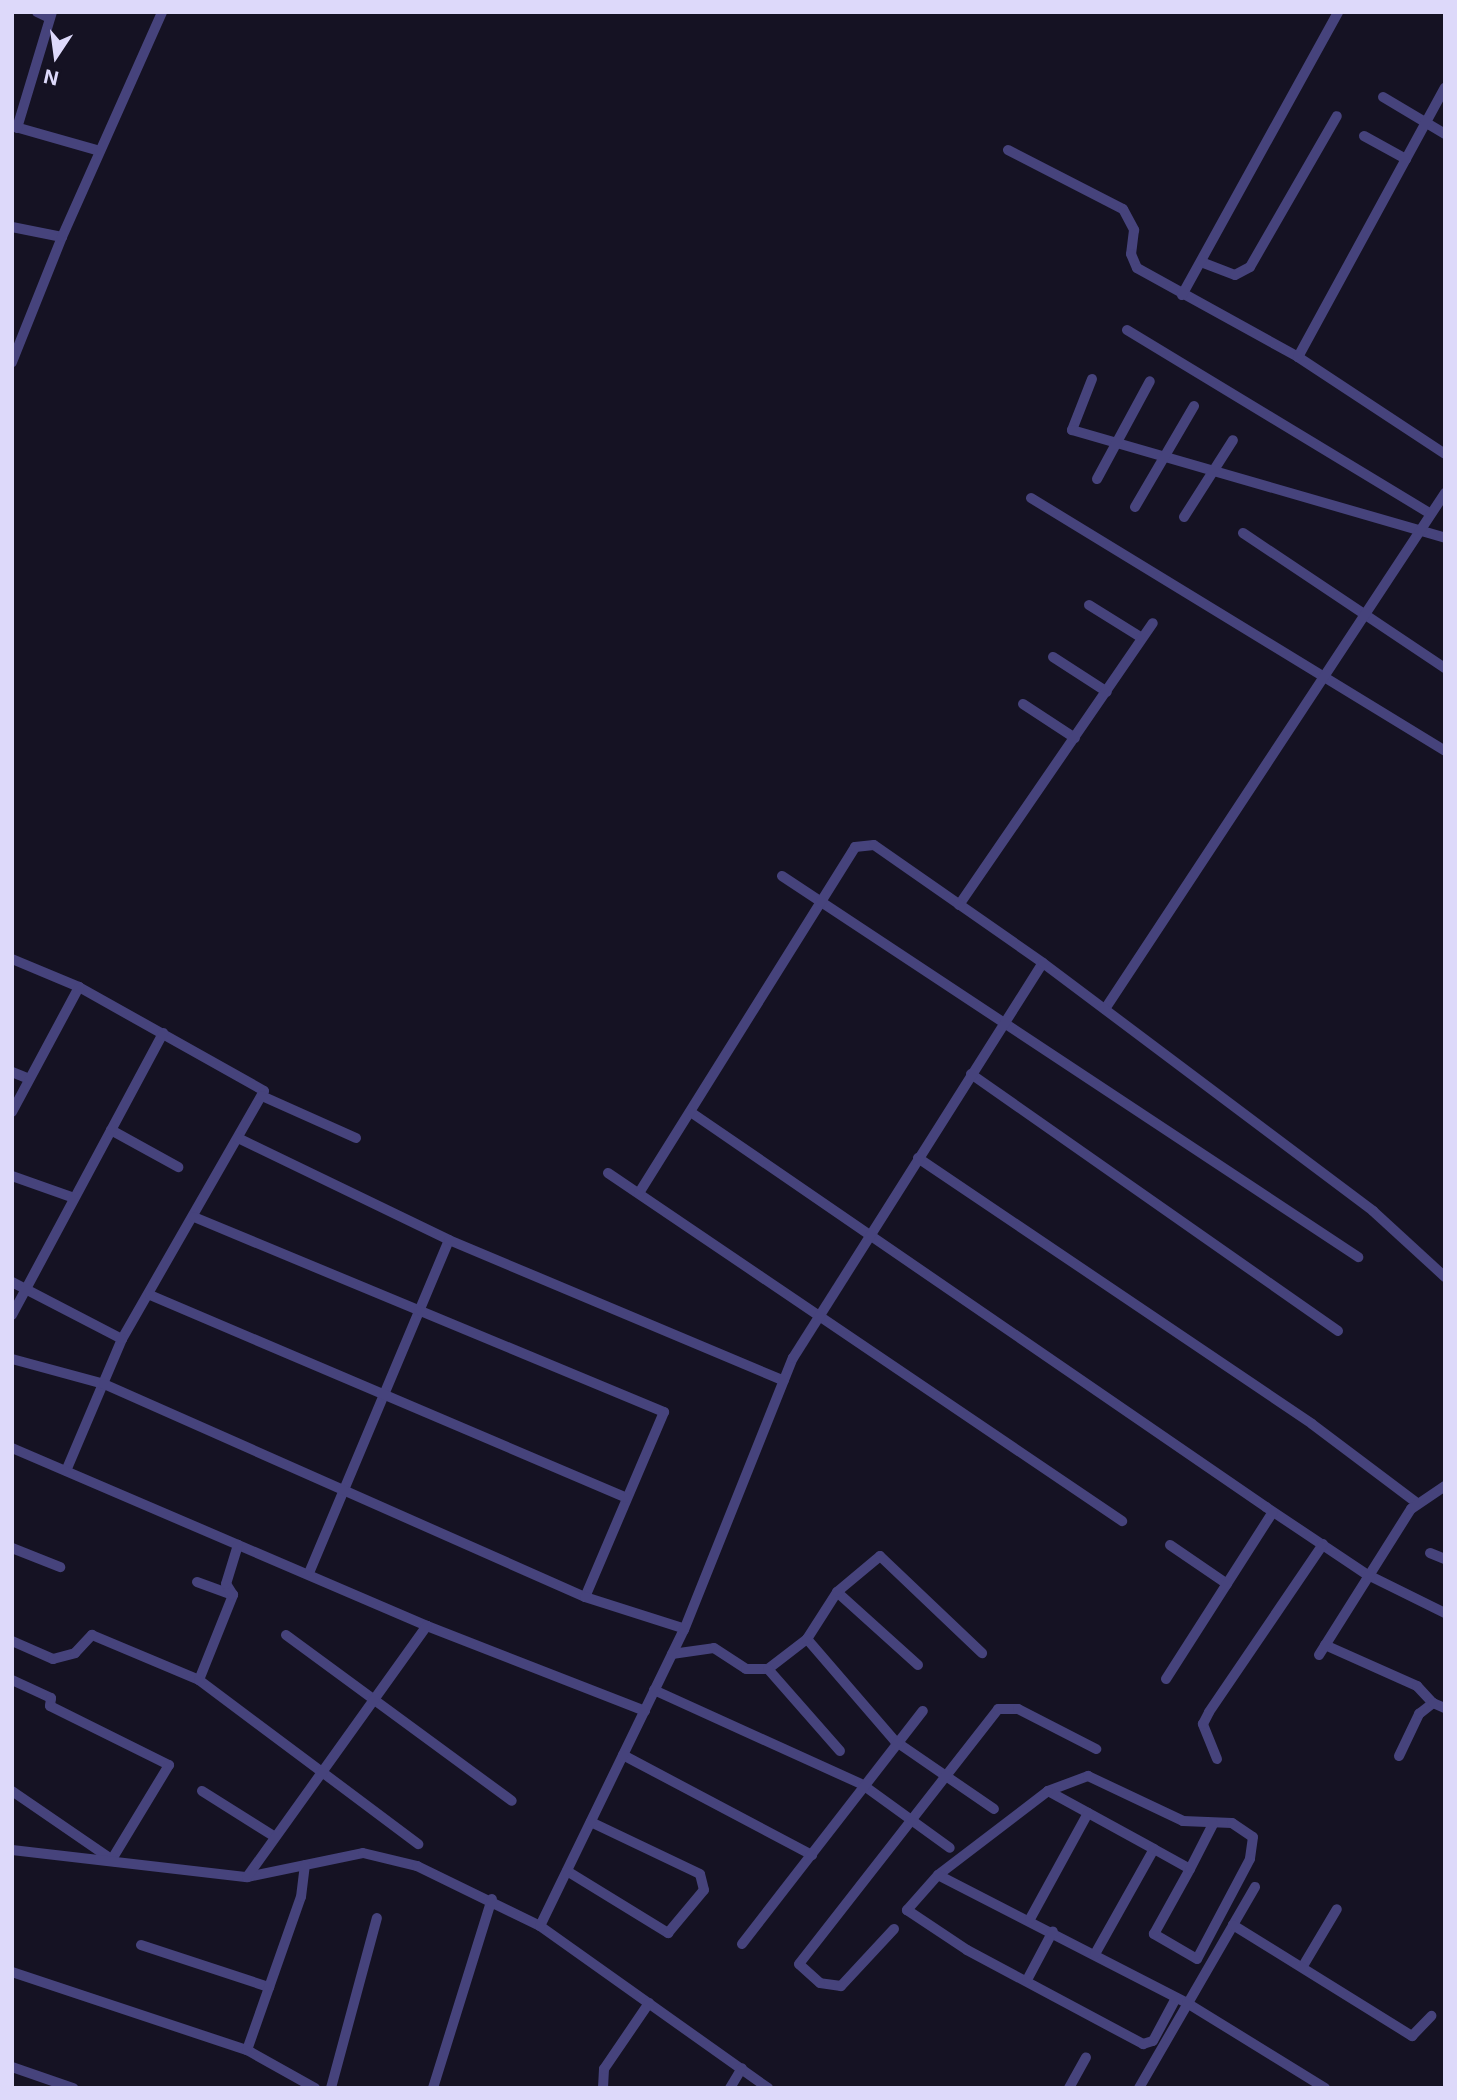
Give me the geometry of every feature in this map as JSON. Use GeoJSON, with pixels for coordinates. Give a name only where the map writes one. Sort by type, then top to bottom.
{"type":"FeatureCollection","features":[{"type":"Feature","properties":{"kind":"street"},"geometry":{"type":"LineString","coordinates":[[37,12],[51,15],[15,127],[100,151]]}},
{"type":"Feature","properties":{"kind":"street"},"geometry":{"type":"LineString","coordinates":[[12,362],[62,237],[162,12]]}},
{"type":"Feature","properties":{"kind":"street"},"geometry":{"type":"LineString","coordinates":[[1182,295],[1339,12]]}},
{"type":"Feature","properties":{"kind":"street"},"geometry":{"type":"LineString","coordinates":[[1298,358],[1445,87]]}},
{"type":"Feature","properties":{"kind":"street"},"geometry":{"type":"LineString","coordinates":[[1383,97],[1445,134]]}},
{"type":"Feature","properties":{"kind":"street"},"geometry":{"type":"LineString","coordinates":[[1201,262],[1236,275],[1250,267],[1338,116]]}},
{"type":"Feature","properties":{"kind":"street"},"geometry":{"type":"LineString","coordinates":[[1364,136],[1406,159]]}},
{"type":"Feature","properties":{"kind":"street"},"geometry":{"type":"LineString","coordinates":[[1007,150],[1123,209],[1134,230],[1131,254],[1137,268],[1298,358],[1445,454]]}},
{"type":"Feature","properties":{"kind":"street"},"geometry":{"type":"LineString","coordinates":[[12,227],[62,237]]}},
{"type":"Feature","properties":{"kind":"street"},"geometry":{"type":"LineString","coordinates":[[1127,330],[1431,514]]}},
{"type":"Feature","properties":{"kind":"street"},"geometry":{"type":"LineString","coordinates":[[1093,379],[1072,430],[1445,538]]}},
{"type":"Feature","properties":{"kind":"street"},"geometry":{"type":"LineString","coordinates":[[1097,478],[1150,381]]}},
{"type":"Feature","properties":{"kind":"street"},"geometry":{"type":"LineString","coordinates":[[1135,507],[1194,406]]}},
{"type":"Feature","properties":{"kind":"street"},"geometry":{"type":"LineString","coordinates":[[1184,517],[1233,440]]}},
{"type":"Feature","properties":{"kind":"street"},"geometry":{"type":"LineString","coordinates":[[1105,1009],[1445,493]]}},
{"type":"Feature","properties":{"kind":"street"},"geometry":{"type":"LineString","coordinates":[[1031,498],[1325,675],[1445,751]]}},
{"type":"Feature","properties":{"kind":"street"},"geometry":{"type":"LineString","coordinates":[[1243,533],[1365,611],[1445,668]]}},
{"type":"Feature","properties":{"kind":"street"},"geometry":{"type":"LineString","coordinates":[[1089,605],[1142,638]]}},
{"type":"Feature","properties":{"kind":"street"},"geometry":{"type":"LineString","coordinates":[[959,905],[1153,623]]}},
{"type":"Feature","properties":{"kind":"street"},"geometry":{"type":"LineString","coordinates":[[1053,657],[1107,692]]}},
{"type":"Feature","properties":{"kind":"street"},"geometry":{"type":"LineString","coordinates":[[1023,704],[1075,738]]}},
{"type":"Feature","properties":{"kind":"street"},"geometry":{"type":"LineString","coordinates":[[639,1193],[692,1113],[821,902],[862,844],[959,905],[1105,1009],[1373,1210],[1445,1277]]}},
{"type":"Feature","properties":{"kind":"street"},"geometry":{"type":"LineString","coordinates":[[782,876],[1003,1025],[1358,1257]]}},
{"type":"Feature","properties":{"kind":"street"},"geometry":{"type":"LineString","coordinates":[[12,959],[79,988],[264,1091],[150,1295],[122,1339],[66,1471]]}},
{"type":"Feature","properties":{"kind":"street"},"geometry":{"type":"LineString","coordinates":[[540,1926],[672,1654],[783,1381],[821,1313],[1043,963]]}},
{"type":"Feature","properties":{"kind":"street"},"geometry":{"type":"LineString","coordinates":[[12,1112],[79,988]]}},
{"type":"Feature","properties":{"kind":"street"},"geometry":{"type":"LineString","coordinates":[[12,1315],[163,1033]]}},
{"type":"Feature","properties":{"kind":"street"},"geometry":{"type":"LineString","coordinates":[[12,1072],[29,1079]]}},
{"type":"Feature","properties":{"kind":"street"},"geometry":{"type":"LineString","coordinates":[[971,1074],[1338,1331]]}},
{"type":"Feature","properties":{"kind":"street"},"geometry":{"type":"LineString","coordinates":[[262,1096],[356,1138]]}},
{"type":"Feature","properties":{"kind":"street"},"geometry":{"type":"LineString","coordinates":[[692,1113],[1273,1512],[1369,1575],[1445,1613]]}},
{"type":"Feature","properties":{"kind":"street"},"geometry":{"type":"LineString","coordinates":[[111,1130],[178,1167]]}},
{"type":"Feature","properties":{"kind":"street"},"geometry":{"type":"LineString","coordinates":[[238,1138],[449,1240],[783,1381]]}},
{"type":"Feature","properties":{"kind":"street"},"geometry":{"type":"LineString","coordinates":[[918,1158],[1312,1424],[1417,1503]]}},
{"type":"Feature","properties":{"kind":"street"},"geometry":{"type":"LineString","coordinates":[[608,1173],[821,1313],[1122,1521]]}},
{"type":"Feature","properties":{"kind":"street"},"geometry":{"type":"LineString","coordinates":[[12,1176],[74,1198]]}},
{"type":"Feature","properties":{"kind":"street"},"geometry":{"type":"LineString","coordinates":[[194,1217],[417,1313],[664,1412],[585,1597]]}},
{"type":"Feature","properties":{"kind":"street"},"geometry":{"type":"LineString","coordinates":[[309,1573],[449,1240]]}},
{"type":"Feature","properties":{"kind":"street"},"geometry":{"type":"LineString","coordinates":[[12,1282],[122,1339]]}},
{"type":"Feature","properties":{"kind":"street"},"geometry":{"type":"LineString","coordinates":[[150,1295],[627,1498]]}},
{"type":"Feature","properties":{"kind":"street"},"geometry":{"type":"LineString","coordinates":[[12,1359],[104,1384],[345,1486],[585,1597],[683,1628]]}},
{"type":"Feature","properties":{"kind":"street"},"geometry":{"type":"LineString","coordinates":[[12,1448],[309,1573],[427,1626],[645,1710]]}},
{"type":"Feature","properties":{"kind":"street"},"geometry":{"type":"LineString","coordinates":[[1445,1486],[1417,1503],[1322,1650],[1417,1686],[1433,1703],[1445,1708]]}},
{"type":"Feature","properties":{"kind":"street"},"geometry":{"type":"LineString","coordinates":[[1166,1679],[1273,1512]]}},
{"type":"Feature","properties":{"kind":"street"},"geometry":{"type":"LineString","coordinates":[[1217,1759],[1205,1734],[1209,1712],[1323,1544]]}},
{"type":"Feature","properties":{"kind":"street"},"geometry":{"type":"LineString","coordinates":[[233,1595],[226,1584],[238,1545]]}},
{"type":"Feature","properties":{"kind":"street"},"geometry":{"type":"LineString","coordinates":[[1170,1545],[1227,1584]]}},
{"type":"Feature","properties":{"kind":"street"},"geometry":{"type":"LineString","coordinates":[[12,1548],[60,1567]]}},
{"type":"Feature","properties":{"kind":"street"},"geometry":{"type":"LineString","coordinates":[[1430,1553],[1445,1559]]}},
{"type":"Feature","properties":{"kind":"street"},"geometry":{"type":"LineString","coordinates":[[672,1654],[714,1648],[746,1669],[768,1669],[807,1639],[837,1592],[880,1556],[982,1653]]}},
{"type":"Feature","properties":{"kind":"street"},"geometry":{"type":"LineString","coordinates":[[197,1582],[233,1595]]}},
{"type":"Feature","properties":{"kind":"street"},"geometry":{"type":"LineString","coordinates":[[837,1592],[918,1665]]}},
{"type":"Feature","properties":{"kind":"street"},"geometry":{"type":"LineString","coordinates":[[199,1680],[233,1595]]}},
{"type":"Feature","properties":{"kind":"street"},"geometry":{"type":"LineString","coordinates":[[247,1877],[427,1626]]}},
{"type":"Feature","properties":{"kind":"street"},"geometry":{"type":"LineString","coordinates":[[12,1641],[54,1659],[75,1653],[92,1635],[199,1680],[418,1844]]}},
{"type":"Feature","properties":{"kind":"street"},"geometry":{"type":"LineString","coordinates":[[286,1635],[512,1801]]}},
{"type":"Feature","properties":{"kind":"street"},"geometry":{"type":"LineString","coordinates":[[807,1639],[895,1741],[940,1776],[994,1809]]}},
{"type":"Feature","properties":{"kind":"street"},"geometry":{"type":"LineString","coordinates":[[768,1669],[840,1752]]}},
{"type":"Feature","properties":{"kind":"street"},"geometry":{"type":"LineString","coordinates":[[12,1680],[51,1698],[50,1706],[169,1765],[114,1861]]}},
{"type":"Feature","properties":{"kind":"street"},"geometry":{"type":"LineString","coordinates":[[653,1690],[863,1785],[950,1848]]}},
{"type":"Feature","properties":{"kind":"street"},"geometry":{"type":"LineString","coordinates":[[1399,1756],[1411,1723],[1433,1703]]}},
{"type":"Feature","properties":{"kind":"street"},"geometry":{"type":"LineString","coordinates":[[894,1929],[841,1986],[820,1983],[800,1964],[940,1776],[987,1718],[1009,1707],[1096,1749]]}},
{"type":"Feature","properties":{"kind":"street"},"geometry":{"type":"LineString","coordinates":[[741,1944],[812,1855],[895,1741],[923,1711]]}},
{"type":"Feature","properties":{"kind":"street"},"geometry":{"type":"LineString","coordinates":[[623,1755],[812,1855]]}},
{"type":"Feature","properties":{"kind":"street"},"geometry":{"type":"LineString","coordinates":[[1176,1998],[1153,2041],[1143,2044],[907,1910],[938,1875],[1048,1791],[1088,1776],[1183,1821],[1213,1824],[1244,1828],[1253,1847],[1197,1959],[1154,1934],[1213,1824]]}},
{"type":"Feature","properties":{"kind":"street"},"geometry":{"type":"LineString","coordinates":[[12,1791],[114,1861]]}},
{"type":"Feature","properties":{"kind":"street"},"geometry":{"type":"LineString","coordinates":[[202,1791],[275,1836]]}},
{"type":"Feature","properties":{"kind":"street"},"geometry":{"type":"LineString","coordinates":[[1048,1791],[1190,1869]]}},
{"type":"Feature","properties":{"kind":"street"},"geometry":{"type":"LineString","coordinates":[[938,1875],[1027,1924],[1088,1813]]}},
{"type":"Feature","properties":{"kind":"street"},"geometry":{"type":"LineString","coordinates":[[567,1871],[668,1933],[704,1890],[700,1874],[591,1822]]}},
{"type":"Feature","properties":{"kind":"street"},"geometry":{"type":"LineString","coordinates":[[1095,1954],[1154,1849]]}},
{"type":"Feature","properties":{"kind":"street"},"geometry":{"type":"LineString","coordinates":[[12,1850],[247,1877],[363,1853],[417,1866],[492,1899],[540,1926],[768,2088]]}},
{"type":"Feature","properties":{"kind":"street"},"geometry":{"type":"LineString","coordinates":[[247,2050],[270,1987],[305,1865]]}},
{"type":"Feature","properties":{"kind":"street"},"geometry":{"type":"LineString","coordinates":[[1156,2088],[1141,2084],[1255,1887]]}},
{"type":"Feature","properties":{"kind":"street"},"geometry":{"type":"LineString","coordinates":[[433,2088],[492,1899]]}},
{"type":"Feature","properties":{"kind":"street"},"geometry":{"type":"LineString","coordinates":[[1303,1966],[1336,1909]]}},
{"type":"Feature","properties":{"kind":"street"},"geometry":{"type":"LineString","coordinates":[[331,2088],[377,1918]]}},
{"type":"Feature","properties":{"kind":"street"},"geometry":{"type":"LineString","coordinates":[[1030,1919],[1187,2004],[1325,2088]]}},
{"type":"Feature","properties":{"kind":"street"},"geometry":{"type":"LineString","coordinates":[[1233,1924],[1412,2036],[1431,2017]]}},
{"type":"Feature","properties":{"kind":"street"},"geometry":{"type":"LineString","coordinates":[[1027,1980],[1053,1931]]}},
{"type":"Feature","properties":{"kind":"street"},"geometry":{"type":"LineString","coordinates":[[141,1945],[270,1987]]}},
{"type":"Feature","properties":{"kind":"street"},"geometry":{"type":"LineString","coordinates":[[12,1972],[247,2050],[312,2087]]}},
{"type":"Feature","properties":{"kind":"street"},"geometry":{"type":"LineString","coordinates":[[603,2088],[604,2069],[649,2003]]}},
{"type":"Feature","properties":{"kind":"street"},"geometry":{"type":"LineString","coordinates":[[1069,2088],[1086,2057]]}},
{"type":"Feature","properties":{"kind":"street"},"geometry":{"type":"LineString","coordinates":[[12,2067],[73,2088]]}},
{"type":"Feature","properties":{"kind":"street"},"geometry":{"type":"LineString","coordinates":[[730,2088],[742,2068]]}}]}
